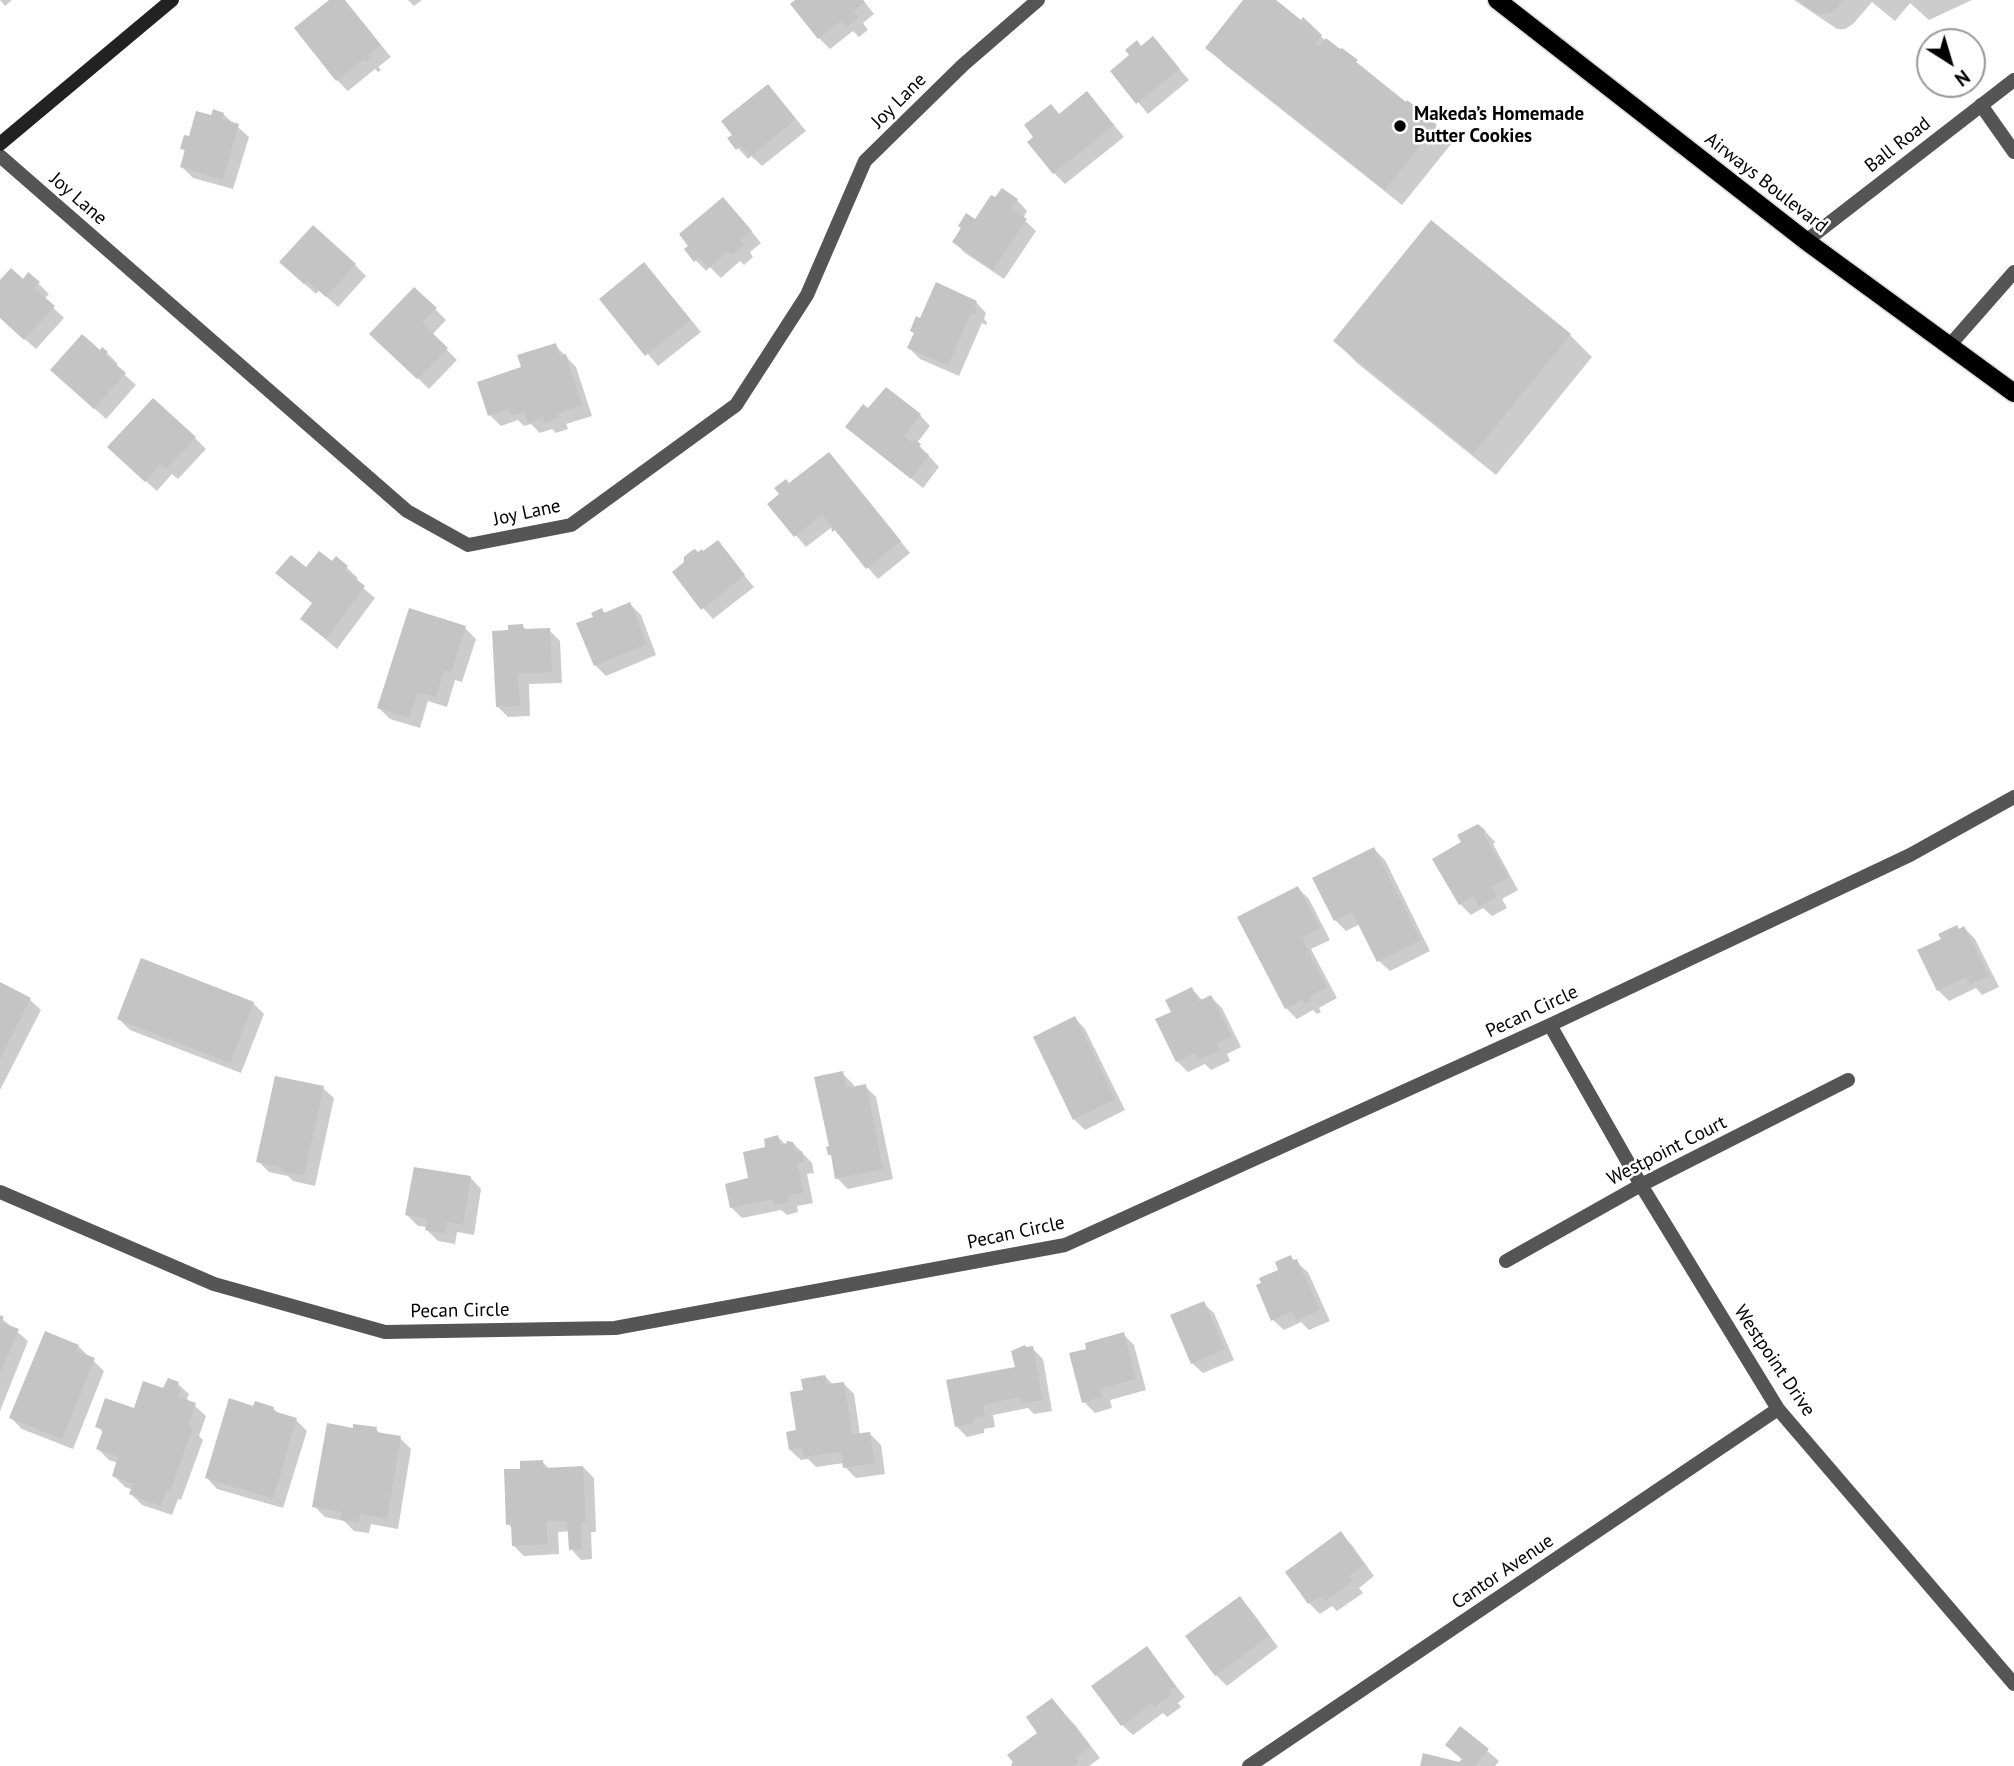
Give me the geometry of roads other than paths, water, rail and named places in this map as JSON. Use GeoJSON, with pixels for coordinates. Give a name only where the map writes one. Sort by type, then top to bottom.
{"type":"FeatureCollection","features":[{"type":"Feature","properties":{"kind":"main road"},"geometry":{"type":"LineString","coordinates":[[0,144],[172,0]]}},
{"type":"Feature","properties":{"kind":"main road","name":"Airways Boulevard"},"geometry":{"type":"LineString","coordinates":[[1497,0],[1806,241],[2014,393]]}},
{"type":"Feature","properties":{"kind":"street","name":"Joy Lane"},"geometry":{"type":"LineString","coordinates":[[0,156],[407,511],[468,545],[571,524],[736,405],[807,295],[865,161],[963,65],[1038,0]]}},
{"type":"Feature","properties":{"kind":"street","name":"Ball Road"},"geometry":{"type":"LineString","coordinates":[[1806,241],[2014,80]]}},
{"type":"Feature","properties":{"kind":"street"},"geometry":{"type":"LineString","coordinates":[[1981,105],[2014,152]]}},
{"type":"Feature","properties":{"kind":"street"},"geometry":{"type":"LineString","coordinates":[[1950,346],[2014,272]]}},
{"type":"Feature","properties":{"kind":"street","name":"Pecan Circle"},"geometry":{"type":"LineString","coordinates":[[0,1192],[214,1284],[384,1332],[615,1328],[1065,1245],[1550,1026],[1910,855],[2014,797]]}},
{"type":"Feature","properties":{"kind":"street","name":"Westpoint Drive"},"geometry":{"type":"LineString","coordinates":[[1550,1026],[1640,1185],[1778,1409],[2014,1684]]}},
{"type":"Feature","properties":{"kind":"street","name":"Westpoint Court"},"geometry":{"type":"LineString","coordinates":[[1506,1261],[1640,1185],[1848,1080]]}},
{"type":"Feature","properties":{"kind":"street","name":"Cantor Avenue"},"geometry":{"type":"LineString","coordinates":[[1249,1766],[1778,1409]]}},
{"type":"Feature","properties":{"kind":"place","name":"Makeda’s Homemade Butter Cookies"},"geometry":{"type":"Point","coordinates":[1400,126]}}]}
